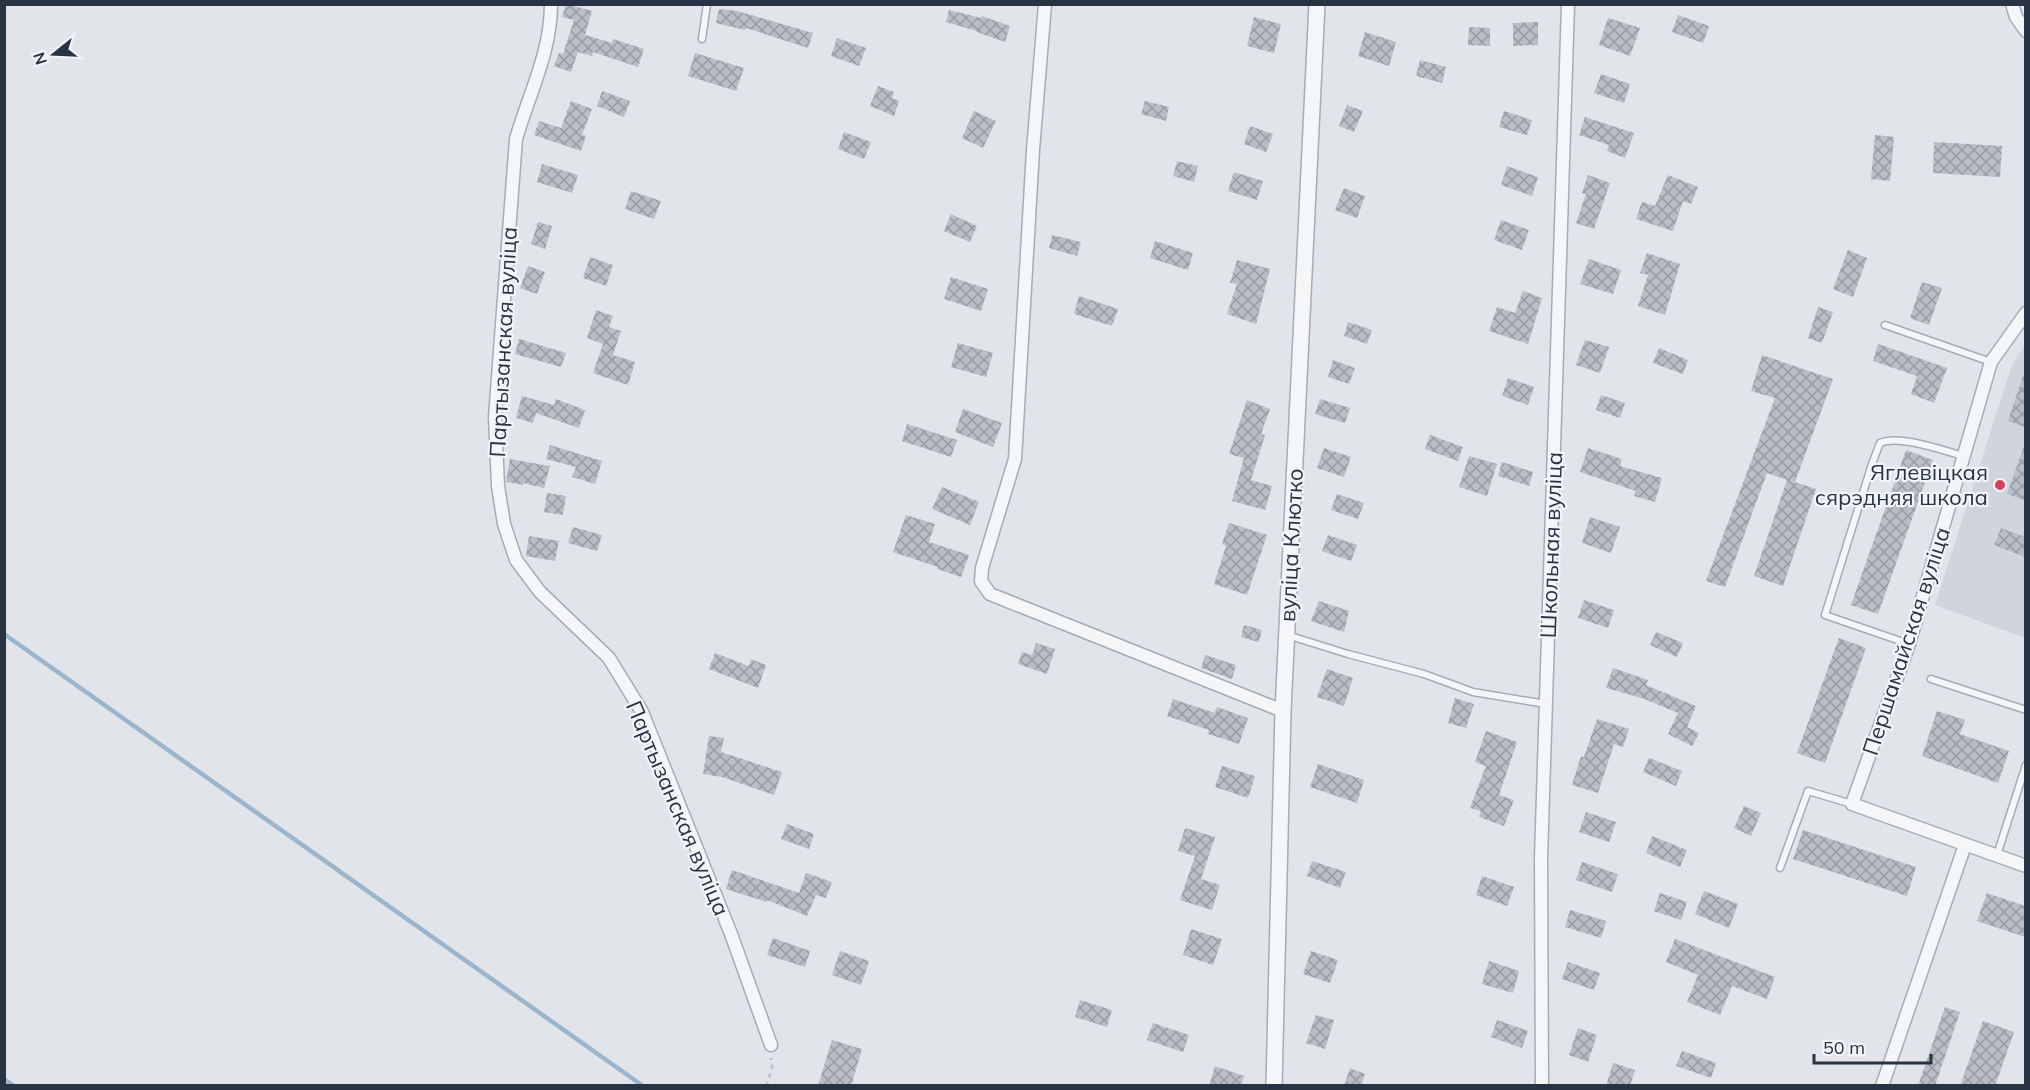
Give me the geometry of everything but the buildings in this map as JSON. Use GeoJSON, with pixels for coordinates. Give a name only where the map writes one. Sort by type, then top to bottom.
{"type":"FeatureCollection","features":[{"type":"Feature","properties":{"kind":"street","name":"Партызанская вуліца"},"geometry":{"type":"LineString","coordinates":[[551,4],[551,25],[545,56],[528,99],[516,139],[495,417],[498,486],[504,524],[516,560],[540,592],[609,658],[642,712],[771,1045]]}},
{"type":"Feature","properties":{"kind":"street"},"geometry":{"type":"LineString","coordinates":[[1045,4],[1033,150],[1015,459],[982,568],[981,581],[990,594],[1283,711]]}},
{"type":"Feature","properties":{"kind":"street","name":"вуліца Клютко"},"geometry":{"type":"LineString","coordinates":[[1274,1086],[1283,711],[1317,4]]}},
{"type":"Feature","properties":{"kind":"street","name":"Школьная вуліца"},"geometry":{"type":"LineString","coordinates":[[1542,1086],[1541,858],[1568,4]]}},
{"type":"Feature","properties":{"kind":"street"},"geometry":{"type":"LineString","coordinates":[[2012,4],[2016,17],[2025,31]]}},
{"type":"Feature","properties":{"kind":"street","name":"Першамайская вуліца"},"geometry":{"type":"LineString","coordinates":[[1852,804],[1909,644],[1991,362],[2025,313]]}},
{"type":"Feature","properties":{"kind":"street"},"geometry":{"type":"LineString","coordinates":[[1852,804],[2025,866]]}},
{"type":"Feature","properties":{"kind":"street"},"geometry":{"type":"LineString","coordinates":[[1882,1086],[1965,845]]}},
{"type":"Feature","properties":{"kind":"lane"},"geometry":{"type":"LineString","coordinates":[[702,39],[707,4]]}},
{"type":"Feature","properties":{"kind":"lane"},"geometry":{"type":"LineString","coordinates":[[1885,325],[1991,362]]}},
{"type":"Feature","properties":{"kind":"lane"},"geometry":{"type":"LineString","coordinates":[[1909,644],[1825,615],[1880,443],[1887,440],[1901,441],[1964,456]]}},
{"type":"Feature","properties":{"kind":"lane"},"geometry":{"type":"LineString","coordinates":[[1287,636],[1424,674],[1473,692],[1546,704]]}},
{"type":"Feature","properties":{"kind":"lane"},"geometry":{"type":"LineString","coordinates":[[1931,679],[2025,710]]}},
{"type":"Feature","properties":{"kind":"lane"},"geometry":{"type":"LineString","coordinates":[[1997,856],[2025,765]]}},
{"type":"Feature","properties":{"kind":"lane"},"geometry":{"type":"LineString","coordinates":[[1780,867],[1808,791],[1852,804]]}},
{"type":"Feature","properties":{"kind":"path"},"geometry":{"type":"LineString","coordinates":[[766,1086],[771,1069],[771,1045]]}},
{"type":"Feature","properties":{"kind":"shaded area","name":"Яглевіцкая сярэдняя школа"},"geometry":{"type":"Polygon","coordinates":[[[2025,345],[2025,638],[1935,605],[2012,365],[2025,345]]]}},
{"type":"Feature","properties":{"kind":"waterway"},"geometry":{"type":"LineString","coordinates":[[4,634],[643,1086]]}},
{"type":"Feature","properties":{"kind":"waterway"},"geometry":{"type":"LineString","coordinates":[[4,1079],[14,1086]]}},
{"type":"Feature","properties":{"kind":"place","name":"Яглевіцкая сярэдняя школа"},"geometry":{"type":"Point","coordinates":[2000,485]}}]}
